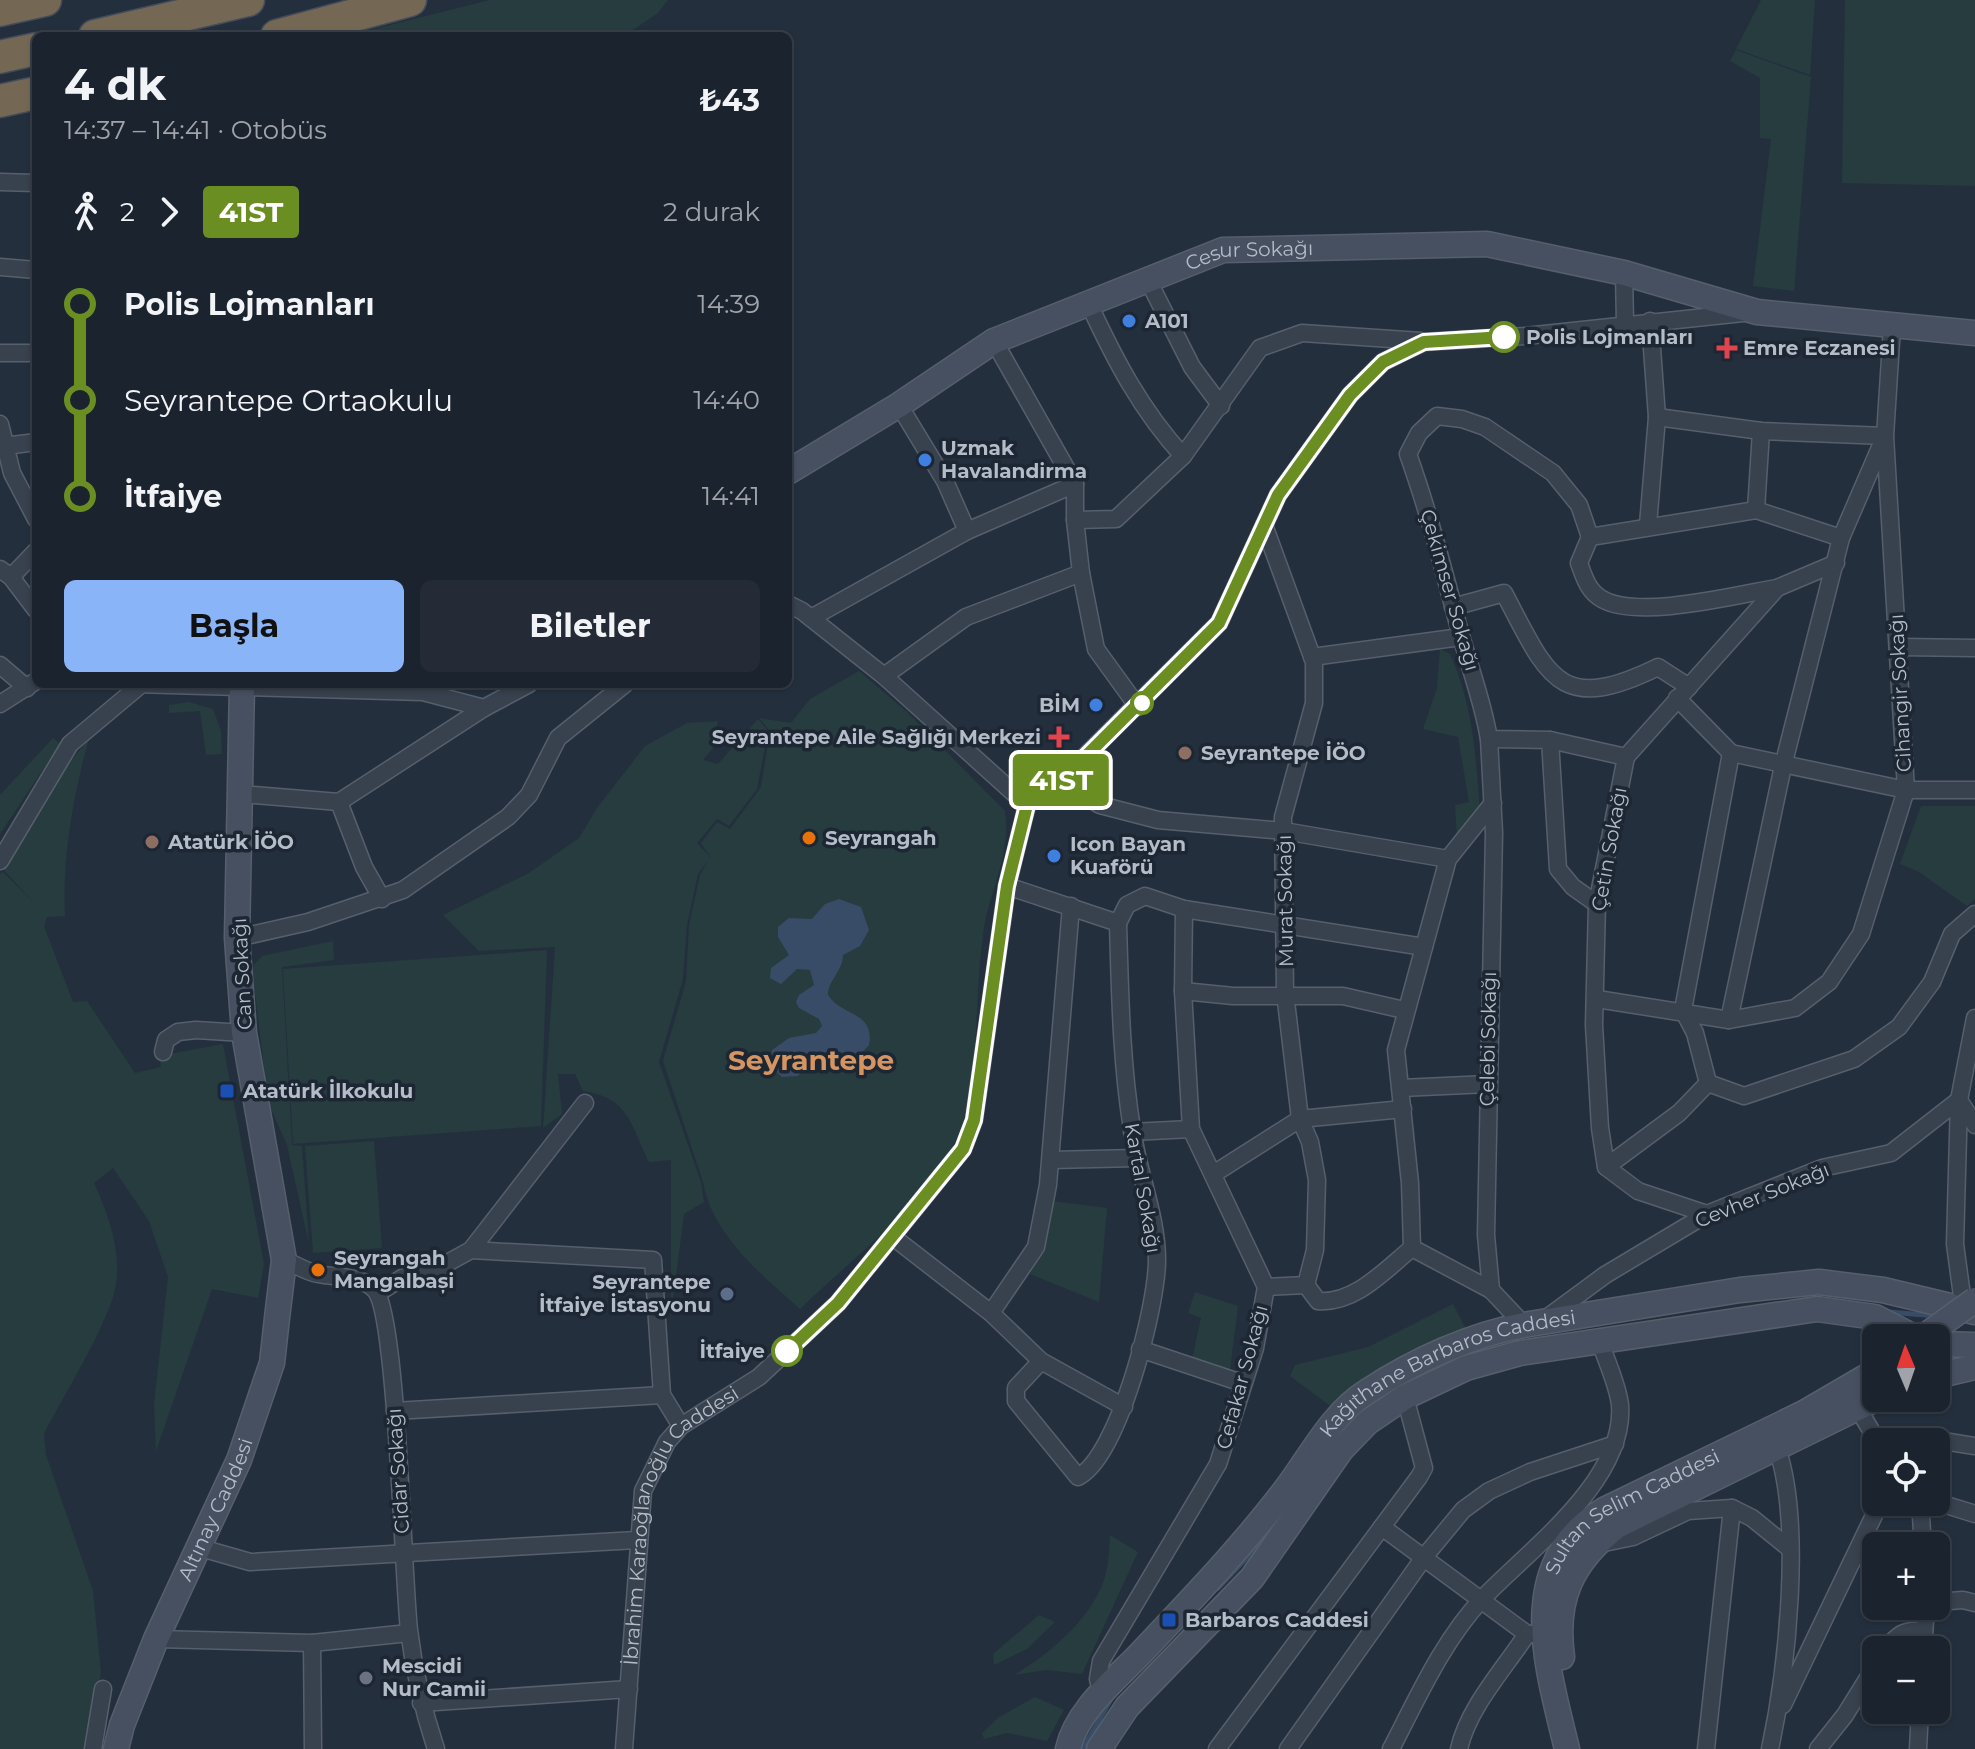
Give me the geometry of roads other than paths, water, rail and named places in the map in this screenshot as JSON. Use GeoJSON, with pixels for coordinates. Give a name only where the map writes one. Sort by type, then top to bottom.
{"type":"FeatureCollection","features":[{"type":"Feature","properties":{"kind":"highway"},"geometry":{"type":"LineString","coordinates":[[0,10],[45,0]]}},
{"type":"Feature","properties":{"kind":"highway"},"geometry":{"type":"LineString","coordinates":[[112,32],[248,0]]}},
{"type":"Feature","properties":{"kind":"highway"},"geometry":{"type":"LineString","coordinates":[[292,32],[410,0]]}},
{"type":"Feature","properties":{"kind":"highway"},"geometry":{"type":"LineString","coordinates":[[0,57],[32,50]]}},
{"type":"Feature","properties":{"kind":"highway"},"geometry":{"type":"LineString","coordinates":[[0,101],[32,94]]}},
{"type":"Feature","properties":{"kind":"main road","name":"Cesur Sokağı"},"geometry":{"type":"LineString","coordinates":[[792,470],[899,405],[994,341],[1223,250],[1487,244],[1624,273],[1757,312]]}},
{"type":"Feature","properties":{"kind":"main road"},"geometry":{"type":"LineString","coordinates":[[1757,312],[1974,335]]}},
{"type":"Feature","properties":{"kind":"main road","name":"Can Sokağı"},"geometry":{"type":"LineString","coordinates":[[242,688],[237,938],[244,1033],[284,1260]]}},
{"type":"Feature","properties":{"kind":"main road","name":"Altınay Caddesi"},"geometry":{"type":"LineString","coordinates":[[116,1749],[122,1725],[156,1639],[201,1548],[239,1460],[272,1363],[284,1260]]}},
{"type":"Feature","properties":{"kind":"main road","name":"Kağıthane Barbaros Caddesi"},"geometry":{"type":"LineString","coordinates":[[1068,1749],[1070,1738],[1102,1694],[1208,1583],[1286,1489],[1328,1429],[1366,1392],[1457,1344],[1492,1331],[1532,1324],[1740,1290],[1819,1282],[1883,1290],[1971,1308]]}},
{"type":"Feature","properties":{"kind":"main road"},"geometry":{"type":"LineString","coordinates":[[1740,1290],[1742,1318]]}},
{"type":"Feature","properties":{"kind":"main road"},"geometry":{"type":"LineString","coordinates":[[1943,1324],[1971,1308]]}},
{"type":"Feature","properties":{"kind":"main road","name":"Kağıthane Barbaros Caddesi"},"geometry":{"type":"LineString","coordinates":[[1099,1749],[1127,1707],[1252,1578],[1341,1450],[1368,1422],[1405,1397],[1466,1368],[1493,1360],[1742,1318],[1817,1309],[1875,1317],[1890,1324]]}},
{"type":"Feature","properties":{"kind":"main road"},"geometry":{"type":"LineString","coordinates":[[1579,1316],[1600,1341]]}},
{"type":"Feature","properties":{"kind":"main road"},"geometry":{"type":"LineString","coordinates":[[1950,1344],[1975,1345]]}},
{"type":"Feature","properties":{"kind":"main road"},"geometry":{"type":"LineString","coordinates":[[1950,1373],[1975,1367]]}},
{"type":"Feature","properties":{"kind":"main road","name":"Sultan Selim Caddesi"},"geometry":{"type":"LineString","coordinates":[[1567,1749],[1535,1634],[1549,1576],[1561,1553],[1588,1520],[1862,1392]]}},
{"type":"Feature","properties":{"kind":"main road","name":"Sultan Selim Caddesi"},"geometry":{"type":"LineString","coordinates":[[1581,1749],[1561,1653],[1561,1599],[1575,1571],[1594,1544],[1617,1526],[1777,1448],[1862,1393]]}},
{"type":"Feature","properties":{"kind":"street"},"geometry":{"type":"LineString","coordinates":[[0,182],[32,183]]}},
{"type":"Feature","properties":{"kind":"street"},"geometry":{"type":"LineString","coordinates":[[0,267],[32,270]]}},
{"type":"Feature","properties":{"kind":"street"},"geometry":{"type":"LineString","coordinates":[[1624,273],[1625,324]]}},
{"type":"Feature","properties":{"kind":"street"},"geometry":{"type":"LineString","coordinates":[[1147,278],[1192,367],[1221,406]]}},
{"type":"Feature","properties":{"kind":"street"},"geometry":{"type":"LineString","coordinates":[[1089,304],[1120,370],[1151,421],[1183,456]]}},
{"type":"Feature","properties":{"kind":"street"},"geometry":{"type":"LineString","coordinates":[[1075,520],[1116,519],[1183,456],[1260,348],[1302,333],[1424,342],[1525,336],[1757,312]]}},
{"type":"Feature","properties":{"kind":"street"},"geometry":{"type":"LineString","coordinates":[[1648,525],[1657,417],[1650,321]]}},
{"type":"Feature","properties":{"kind":"street","name":"Cihangir Sokağı"},"geometry":{"type":"LineString","coordinates":[[1597,999],[1638,1009],[1683,1010],[1729,1020],[1795,1008],[1829,982],[1861,934],[1906,790],[1885,436],[1892,327]]}},
{"type":"Feature","properties":{"kind":"street"},"geometry":{"type":"LineString","coordinates":[[994,341],[1075,484],[1075,520],[1081,573],[1096,649],[1138,707]]}},
{"type":"Feature","properties":{"kind":"street"},"geometry":{"type":"LineString","coordinates":[[792,606],[884,676],[1027,805],[1060,781],[1138,707],[1219,623],[1278,495],[1350,395],[1383,362],[1424,342]]}},
{"type":"Feature","properties":{"kind":"street"},"geometry":{"type":"LineString","coordinates":[[0,353],[32,353]]}},
{"type":"Feature","properties":{"kind":"street"},"geometry":{"type":"LineString","coordinates":[[899,405],[945,481],[967,531]]}},
{"type":"Feature","properties":{"kind":"street","name":"Çekimser Sokağı"},"geometry":{"type":"LineString","coordinates":[[1489,739],[1482,695],[1461,637],[1428,510],[1408,454],[1419,433],[1437,416],[1462,419],[1485,427],[1553,473],[1579,505],[1590,537]]}},
{"type":"Feature","properties":{"kind":"street"},"geometry":{"type":"LineString","coordinates":[[1657,417],[1761,431],[1885,436],[1841,538],[1783,766],[1729,1020]]}},
{"type":"Feature","properties":{"kind":"street"},"geometry":{"type":"LineString","coordinates":[[0,424],[6,471],[32,513]]}},
{"type":"Feature","properties":{"kind":"street"},"geometry":{"type":"LineString","coordinates":[[1756,510],[1761,431]]}},
{"type":"Feature","properties":{"kind":"street"},"geometry":{"type":"LineString","coordinates":[[5,446],[32,443]]}},
{"type":"Feature","properties":{"kind":"street"},"geometry":{"type":"LineString","coordinates":[[811,618],[967,531],[1075,484]]}},
{"type":"Feature","properties":{"kind":"street"},"geometry":{"type":"LineString","coordinates":[[1777,588],[1673,606],[1626,606],[1602,599],[1586,585],[1579,563],[1590,537],[1648,525],[1756,510],[1841,538]]}},
{"type":"Feature","properties":{"kind":"street","name":"Murat Sokağı"},"geometry":{"type":"LineString","coordinates":[[1264,525],[1312,657],[1314,703],[1283,817],[1287,924],[1285,993],[1300,1119],[1310,1142],[1317,1180],[1315,1250],[1306,1285]]}},
{"type":"Feature","properties":{"kind":"street"},"geometry":{"type":"LineString","coordinates":[[32,554],[6,573],[32,605]]}},
{"type":"Feature","properties":{"kind":"street","name":"Çetin Sokağı"},"geometry":{"type":"LineString","coordinates":[[1606,1167],[1595,1040],[1597,904],[1626,757],[1777,588],[1836,563]]}},
{"type":"Feature","properties":{"kind":"street"},"geometry":{"type":"LineString","coordinates":[[884,676],[966,617],[1081,573]]}},
{"type":"Feature","properties":{"kind":"street"},"geometry":{"type":"LineString","coordinates":[[1453,607],[1504,593],[1544,667],[1558,681],[1607,689],[1658,667],[1683,692],[1731,753],[1906,790],[1975,790]]}},
{"type":"Feature","properties":{"kind":"street"},"geometry":{"type":"LineString","coordinates":[[1312,657],[1461,637]]}},
{"type":"Feature","properties":{"kind":"street"},"geometry":{"type":"LineString","coordinates":[[1899,647],[1975,648]]}},
{"type":"Feature","properties":{"kind":"street"},"geometry":{"type":"LineString","coordinates":[[0,665],[31,685],[0,704]]}},
{"type":"Feature","properties":{"kind":"street"},"geometry":{"type":"LineString","coordinates":[[0,861],[70,744],[133,688]]}},
{"type":"Feature","properties":{"kind":"street"},"geometry":{"type":"LineString","coordinates":[[302,688],[423,692],[484,708]]}},
{"type":"Feature","properties":{"kind":"street"},"geometry":{"type":"LineString","coordinates":[[241,794],[339,802],[484,708],[522,688]]}},
{"type":"Feature","properties":{"kind":"street"},"geometry":{"type":"LineString","coordinates":[[237,938],[382,899],[403,890],[508,817],[529,795],[558,738],[620,688]]}},
{"type":"Feature","properties":{"kind":"street"},"geometry":{"type":"LineString","coordinates":[[1489,739],[1550,740],[1626,757]]}},
{"type":"Feature","properties":{"kind":"street","name":"Çelebi Sokağı"},"geometry":{"type":"LineString","coordinates":[[1489,739],[1493,803],[1485,1177],[1491,1290]]}},
{"type":"Feature","properties":{"kind":"street"},"geometry":{"type":"LineString","coordinates":[[1550,740],[1558,869],[1573,887],[1597,904]]}},
{"type":"Feature","properties":{"kind":"street"},"geometry":{"type":"LineString","coordinates":[[1708,1083],[1695,1033],[1683,1010],[1731,753]]}},
{"type":"Feature","properties":{"kind":"street"},"geometry":{"type":"LineString","coordinates":[[1060,781],[1100,805],[1158,820],[1284,831],[1448,859]]}},
{"type":"Feature","properties":{"kind":"street"},"geometry":{"type":"LineString","coordinates":[[339,802],[364,867],[382,899]]}},
{"type":"Feature","properties":{"kind":"street"},"geometry":{"type":"LineString","coordinates":[[1493,803],[1448,859],[1404,1010],[1396,1050],[1412,1248],[1491,1290],[1532,1324]]}},
{"type":"Feature","properties":{"kind":"street","name":"İbrahim Karaoğlanoğlu Caddesi"},"geometry":{"type":"LineString","coordinates":[[624,1749],[643,1491],[667,1442],[681,1426],[759,1377],[838,1303],[954,1162],[974,1120],[1007,886],[1027,805]]}},
{"type":"Feature","properties":{"kind":"street"},"geometry":{"type":"LineString","coordinates":[[1007,886],[1118,923],[1127,905],[1145,896],[1184,909],[1424,947]]}},
{"type":"Feature","properties":{"kind":"street"},"geometry":{"type":"LineString","coordinates":[[991,1313],[1036,1247],[1051,1160],[1071,906]]}},
{"type":"Feature","properties":{"kind":"street"},"geometry":{"type":"LineString","coordinates":[[1184,909],[1183,991],[1191,1129],[1215,1173],[1266,1287]]}},
{"type":"Feature","properties":{"kind":"street"},"geometry":{"type":"LineString","coordinates":[[1708,1083],[1744,1096],[1854,1059],[1899,1027],[1932,982],[1952,934],[1975,914]]}},
{"type":"Feature","properties":{"kind":"street","name":"Kartal Sokağı"},"geometry":{"type":"LineString","coordinates":[[1041,1361],[1016,1388],[1016,1401],[1078,1477],[1089,1472],[1124,1407],[1140,1349],[1157,1260],[1148,1198],[1132,1132],[1122,1052],[1118,923]]}},
{"type":"Feature","properties":{"kind":"street"},"geometry":{"type":"LineString","coordinates":[[1183,991],[1233,996],[1285,993],[1343,996],[1404,1010]]}},
{"type":"Feature","properties":{"kind":"street"},"geometry":{"type":"LineString","coordinates":[[1971,1308],[1955,1244],[1959,1100],[1975,1018]]}},
{"type":"Feature","properties":{"kind":"street"},"geometry":{"type":"LineString","coordinates":[[163,1052],[166,1040],[178,1032],[244,1033]]}},
{"type":"Feature","properties":{"kind":"street"},"geometry":{"type":"LineString","coordinates":[[1707,1214],[1638,1191],[1606,1167],[1679,1113],[1708,1083]]}},
{"type":"Feature","properties":{"kind":"street"},"geometry":{"type":"LineString","coordinates":[[1401,1088],[1488,1084]]}},
{"type":"Feature","properties":{"kind":"street"},"geometry":{"type":"LineString","coordinates":[[1959,1100],[1975,1125]]}},
{"type":"Feature","properties":{"kind":"street","name":"Cevher Sokağı"},"geometry":{"type":"LineString","coordinates":[[1532,1324],[1605,1275],[1707,1214],[1822,1168],[1891,1153],[1959,1100]]}},
{"type":"Feature","properties":{"kind":"street"},"geometry":{"type":"LineString","coordinates":[[284,1260],[315,1274],[366,1282],[378,1293],[402,1278],[440,1267],[471,1250],[585,1103]]}},
{"type":"Feature","properties":{"kind":"street"},"geometry":{"type":"LineString","coordinates":[[1215,1173],[1300,1119],[1403,1109]]}},
{"type":"Feature","properties":{"kind":"street"},"geometry":{"type":"LineString","coordinates":[[1132,1132],[1191,1129]]}},
{"type":"Feature","properties":{"kind":"street"},"geometry":{"type":"LineString","coordinates":[[1051,1160],[1137,1158]]}},
{"type":"Feature","properties":{"kind":"street"},"geometry":{"type":"LineString","coordinates":[[893,1237],[991,1313],[1041,1361],[1124,1407]]}},
{"type":"Feature","properties":{"kind":"street","name":"Cefakar Sokağı"},"geometry":{"type":"LineString","coordinates":[[1102,1694],[1098,1679],[1101,1661],[1218,1464],[1255,1348],[1266,1287],[1306,1285],[1318,1301],[1333,1302],[1348,1298],[1412,1248]]}},
{"type":"Feature","properties":{"kind":"street"},"geometry":{"type":"LineString","coordinates":[[471,1250],[653,1260],[662,1395],[681,1426]]}},
{"type":"Feature","properties":{"kind":"street","name":"Cidar Sokağı"},"geometry":{"type":"LineString","coordinates":[[378,1293],[385,1320],[395,1411],[409,1633],[421,1703],[436,1749]]}},
{"type":"Feature","properties":{"kind":"street"},"geometry":{"type":"LineString","coordinates":[[1391,1749],[1439,1659],[1481,1600],[1578,1506],[1615,1444],[1620,1405],[1600,1341]]}},
{"type":"Feature","properties":{"kind":"street"},"geometry":{"type":"LineString","coordinates":[[1140,1349],[1242,1383]]}},
{"type":"Feature","properties":{"kind":"street"},"geometry":{"type":"LineString","coordinates":[[395,1411],[662,1395]]}},
{"type":"Feature","properties":{"kind":"street"},"geometry":{"type":"LineString","coordinates":[[1217,1749],[1424,1468],[1405,1397]]}},
{"type":"Feature","properties":{"kind":"street"},"geometry":{"type":"LineString","coordinates":[[1950,1442],[1975,1446]]}},
{"type":"Feature","properties":{"kind":"street"},"geometry":{"type":"LineString","coordinates":[[1288,1749],[1425,1556],[1463,1510],[1489,1491],[1530,1472],[1615,1444]]}},
{"type":"Feature","properties":{"kind":"street"},"geometry":{"type":"LineString","coordinates":[[1770,1749],[1777,1718],[1785,1645],[1789,1548],[1789,1497],[1777,1448]]}},
{"type":"Feature","properties":{"kind":"street"},"geometry":{"type":"LineString","coordinates":[[1950,1506],[1975,1514]]}},
{"type":"Feature","properties":{"kind":"street"},"geometry":{"type":"LineString","coordinates":[[1594,1544],[1633,1537],[1688,1511],[1732,1508],[1752,1518],[1789,1548]]}},
{"type":"Feature","properties":{"kind":"street"},"geometry":{"type":"LineString","coordinates":[[1706,1749],[1732,1508]]}},
{"type":"Feature","properties":{"kind":"street"},"geometry":{"type":"LineString","coordinates":[[1777,1718],[1874,1516]]}},
{"type":"Feature","properties":{"kind":"street"},"geometry":{"type":"LineString","coordinates":[[1382,1527],[1481,1600],[1535,1634],[1463,1732],[1459,1749]]}},
{"type":"Feature","properties":{"kind":"street"},"geometry":{"type":"LineString","coordinates":[[201,1548],[250,1562],[637,1540]]}},
{"type":"Feature","properties":{"kind":"street"},"geometry":{"type":"LineString","coordinates":[[1950,1601],[1975,1603]]}},
{"type":"Feature","properties":{"kind":"street"},"geometry":{"type":"LineString","coordinates":[[1924,1636],[1925,1620]]}},
{"type":"Feature","properties":{"kind":"street"},"geometry":{"type":"LineString","coordinates":[[1895,1636],[1911,1630],[1924,1631]]}},
{"type":"Feature","properties":{"kind":"street"},"geometry":{"type":"LineString","coordinates":[[156,1639],[312,1643],[409,1633]]}},
{"type":"Feature","properties":{"kind":"street"},"geometry":{"type":"LineString","coordinates":[[312,1643],[313,1749]]}},
{"type":"Feature","properties":{"kind":"street"},"geometry":{"type":"LineString","coordinates":[[1818,1749],[1862,1688]]}},
{"type":"Feature","properties":{"kind":"street"},"geometry":{"type":"LineString","coordinates":[[93,1749],[103,1689]]}},
{"type":"Feature","properties":{"kind":"street"},"geometry":{"type":"LineString","coordinates":[[421,1703],[629,1689]]}},
{"type":"Feature","properties":{"kind":"street"},"geometry":{"type":"LineString","coordinates":[[1918,1749],[1919,1724]]}},
{"type":"Feature","properties":{"kind":"water"},"geometry":{"type":"Polygon","coordinates":[[[839,899],[861,907],[869,930],[860,946],[843,955],[828,995],[867,1026],[869,1045],[853,1062],[811,1060],[798,1076],[782,1077],[770,1066],[772,1050],[789,1038],[816,1033],[822,1026],[819,1019],[799,1008],[796,1002],[799,995],[814,985],[810,970],[797,969],[781,984],[770,978],[771,968],[789,955],[778,937],[778,927],[789,918],[812,919],[825,904],[839,899]]]}},
{"type":"Feature","properties":{"kind":"waterway"},"geometry":{"type":"LineString","coordinates":[[1888,1312],[1938,1316]]}},
{"type":"Feature","properties":{"kind":"waterway"},"geometry":{"type":"LineString","coordinates":[[1218,1588],[1261,1543],[1284,1511]]}},
{"type":"Feature","properties":{"kind":"waterway"},"geometry":{"type":"LineString","coordinates":[[1083,1749],[1111,1699]]}},
{"type":"Feature","properties":{"kind":"place","name":"A101"},"geometry":{"type":"Point","coordinates":[1129,321]}},
{"type":"Feature","properties":{"kind":"place","name":"Polis Lojmanları"},"geometry":{"type":"Point","coordinates":[1504,337]}},
{"type":"Feature","properties":{"kind":"place","name":"Emre Eczanesi"},"geometry":{"type":"Point","coordinates":[1727,348]}},
{"type":"Feature","properties":{"kind":"place","name":"Uzmak Havalandirma"},"geometry":{"type":"Point","coordinates":[925,460]}},
{"type":"Feature","properties":{"kind":"place","name":"BİM"},"geometry":{"type":"Point","coordinates":[1096,705]}},
{"type":"Feature","properties":{"kind":"place","name":"Seyrantepe Aile Sağlığı Merkezi"},"geometry":{"type":"Point","coordinates":[1059,737]}},
{"type":"Feature","properties":{"kind":"place","name":"Seyrantepe İÖO"},"geometry":{"type":"Point","coordinates":[1185,753]}},
{"type":"Feature","properties":{"kind":"place","name":"Seyrangah"},"geometry":{"type":"Point","coordinates":[809,838]}},
{"type":"Feature","properties":{"kind":"place","name":"Atatürk İÖO"},"geometry":{"type":"Point","coordinates":[152,842]}},
{"type":"Feature","properties":{"kind":"place","name":"Icon Bayan Kuaförü"},"geometry":{"type":"Point","coordinates":[1054,856]}},
{"type":"Feature","properties":{"kind":"place","name":"Atatürk İlkokulu"},"geometry":{"type":"Point","coordinates":[227,1091]}},
{"type":"Feature","properties":{"kind":"place","name":"Seyrangah Mangalbași"},"geometry":{"type":"Point","coordinates":[318,1270]}},
{"type":"Feature","properties":{"kind":"place","name":"Seyrantepe İtfaiye İstasyonu"},"geometry":{"type":"Point","coordinates":[727,1294]}},
{"type":"Feature","properties":{"kind":"place","name":"İtfaiye"},"geometry":{"type":"Point","coordinates":[787,1351]}},
{"type":"Feature","properties":{"kind":"place","name":"Barbaros Caddesi"},"geometry":{"type":"Point","coordinates":[1169,1620]}},
{"type":"Feature","properties":{"kind":"place","name":"Mescidi Nur Camii"},"geometry":{"type":"Point","coordinates":[366,1678]}},
{"type":"Feature","properties":{"kind":"district","name":"Seyrantepe"},"geometry":{"type":"Point","coordinates":[811,1060]}}]}
